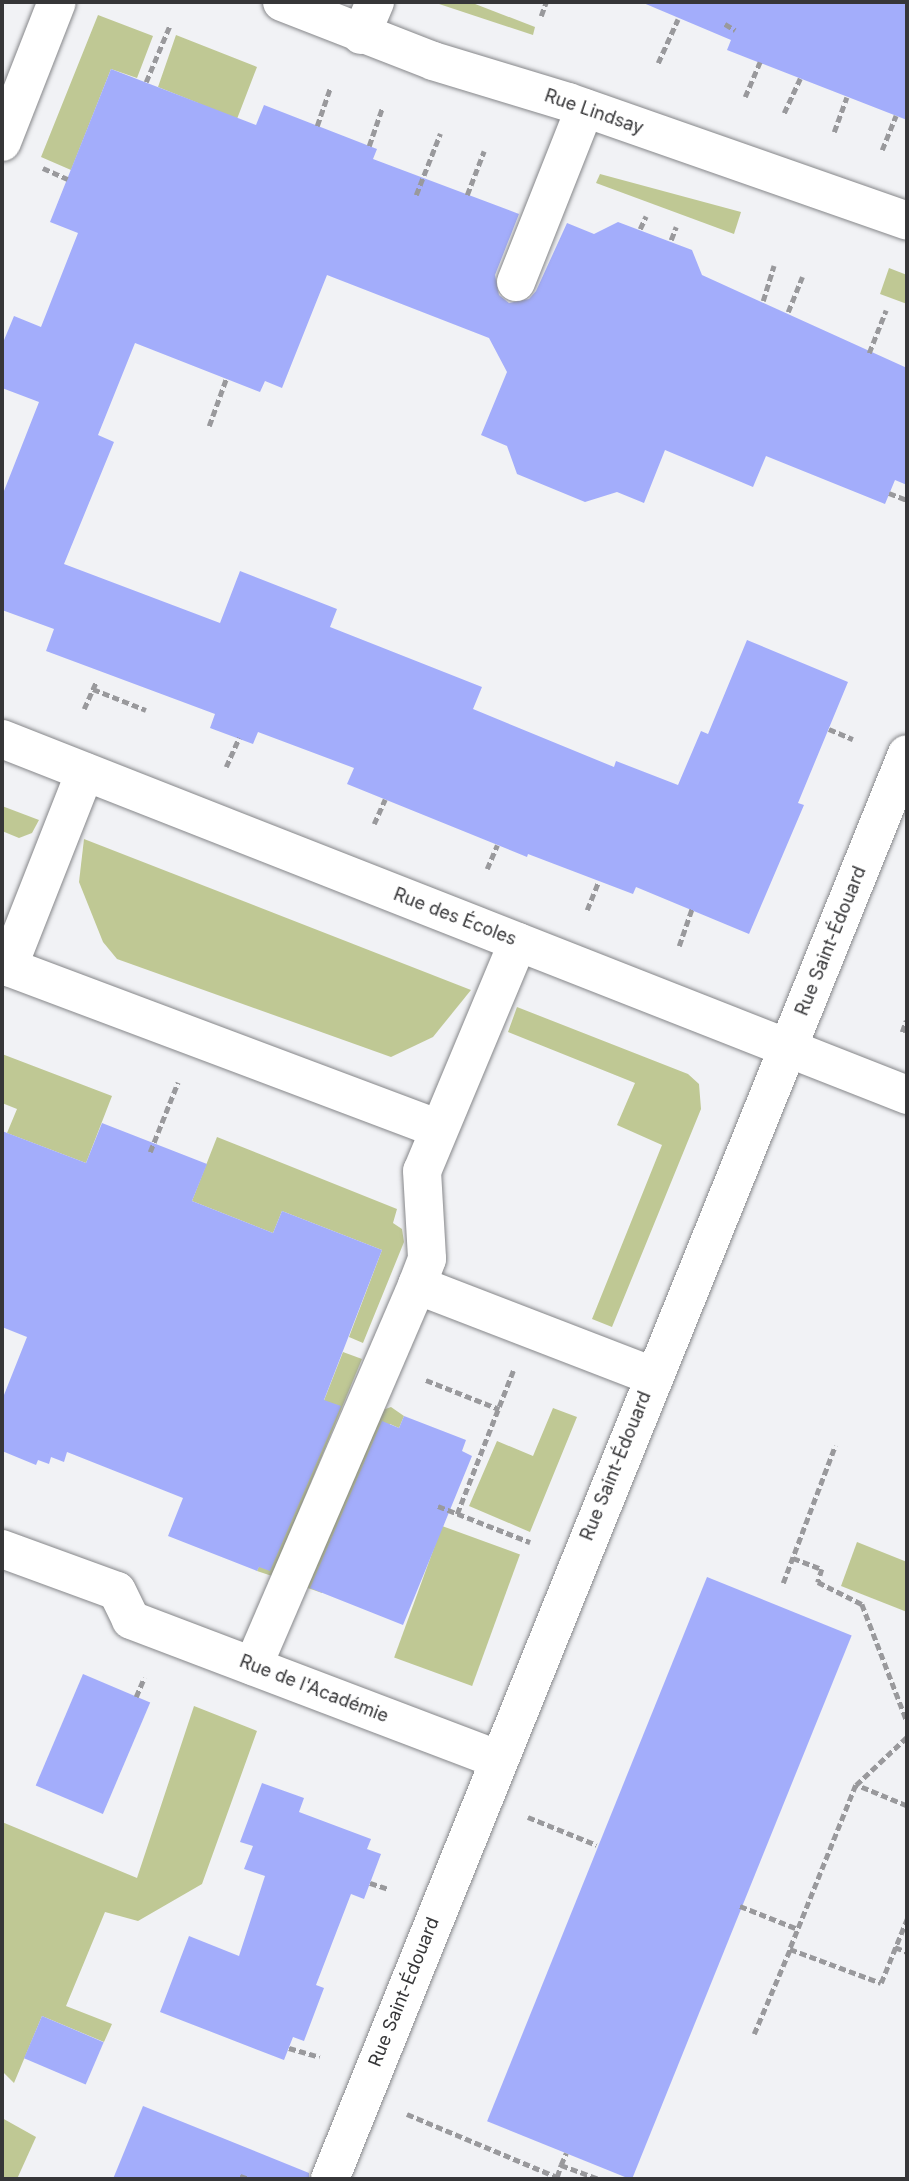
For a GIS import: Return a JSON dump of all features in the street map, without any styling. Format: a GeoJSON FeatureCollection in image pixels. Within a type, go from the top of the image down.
{"type":"FeatureCollection","features":[{"type":"Feature","properties":{"kind":"street"},"geometry":{"type":"LineString","coordinates":[[2,142],[57,2]]}},
{"type":"Feature","properties":{"kind":"street","name":"Rue Lindsay"},"geometry":{"type":"LineString","coordinates":[[282,2],[368,18],[585,108],[907,221]]}},
{"type":"Feature","properties":{"kind":"street"},"geometry":{"type":"LineString","coordinates":[[516,282],[585,108]]}},
{"type":"Feature","properties":{"kind":"street","name":"Rue des Écoles"},"geometry":{"type":"LineString","coordinates":[[2,739],[907,1095]]}},
{"type":"Feature","properties":{"kind":"street","name":"Rue Saint-Édouard"},"geometry":{"type":"LineString","coordinates":[[330,2179],[497,1759],[907,754]]}},
{"type":"Feature","properties":{"kind":"street"},"geometry":{"type":"LineString","coordinates":[[85,772],[8,967],[439,1129]]}},
{"type":"Feature","properties":{"kind":"street"},"geometry":{"type":"LineString","coordinates":[[253,1666],[417,1285],[426,1259],[422,1171],[518,942]]}},
{"type":"Feature","properties":{"kind":"street"},"geometry":{"type":"LineString","coordinates":[[417,1285],[653,1376]]}},
{"type":"Feature","properties":{"kind":"street","name":"Rue de l'Académie"},"geometry":{"type":"LineString","coordinates":[[2,1549],[117,1591],[131,1620],[497,1759]]}},
{"type":"Feature","properties":{"kind":"path"},"geometry":{"type":"LineString","coordinates":[[541,16],[546,2]]}},
{"type":"Feature","properties":{"kind":"path"},"geometry":{"type":"LineString","coordinates":[[658,63],[678,19]]}},
{"type":"Feature","properties":{"kind":"path"},"geometry":{"type":"LineString","coordinates":[[725,24],[735,30]]}},
{"type":"Feature","properties":{"kind":"path"},"geometry":{"type":"LineString","coordinates":[[146,82],[170,25]]}},
{"type":"Feature","properties":{"kind":"path"},"geometry":{"type":"LineString","coordinates":[[745,97],[760,62]]}},
{"type":"Feature","properties":{"kind":"path"},"geometry":{"type":"LineString","coordinates":[[784,113],[800,78]]}},
{"type":"Feature","properties":{"kind":"path"},"geometry":{"type":"LineString","coordinates":[[317,125],[330,89]]}},
{"type":"Feature","properties":{"kind":"path"},"geometry":{"type":"LineString","coordinates":[[834,132],[848,97]]}},
{"type":"Feature","properties":{"kind":"path"},"geometry":{"type":"LineString","coordinates":[[369,146],[382,109]]}},
{"type":"Feature","properties":{"kind":"path"},"geometry":{"type":"LineString","coordinates":[[882,150],[896,116]]}},
{"type":"Feature","properties":{"kind":"path"},"geometry":{"type":"LineString","coordinates":[[416,195],[440,134]]}},
{"type":"Feature","properties":{"kind":"path"},"geometry":{"type":"LineString","coordinates":[[467,195],[484,151]]}},
{"type":"Feature","properties":{"kind":"path"},"geometry":{"type":"LineString","coordinates":[[33,163],[68,179]]}},
{"type":"Feature","properties":{"kind":"path"},"geometry":{"type":"LineString","coordinates":[[640,229],[646,216]]}},
{"type":"Feature","properties":{"kind":"path"},"geometry":{"type":"LineString","coordinates":[[670,240],[676,228]]}},
{"type":"Feature","properties":{"kind":"path"},"geometry":{"type":"LineString","coordinates":[[763,302],[774,266]]}},
{"type":"Feature","properties":{"kind":"path"},"geometry":{"type":"LineString","coordinates":[[788,312],[802,277]]}},
{"type":"Feature","properties":{"kind":"path"},"geometry":{"type":"LineString","coordinates":[[869,353],[886,310]]}},
{"type":"Feature","properties":{"kind":"path"},"geometry":{"type":"LineString","coordinates":[[209,426],[226,379]]}},
{"type":"Feature","properties":{"kind":"path"},"geometry":{"type":"LineString","coordinates":[[889,493],[907,500]]}},
{"type":"Feature","properties":{"kind":"path"},"geometry":{"type":"LineString","coordinates":[[84,709],[96,682]]}},
{"type":"Feature","properties":{"kind":"path"},"geometry":{"type":"LineString","coordinates":[[93,689],[146,710]]}},
{"type":"Feature","properties":{"kind":"path"},"geometry":{"type":"LineString","coordinates":[[829,729],[853,739]]}},
{"type":"Feature","properties":{"kind":"path"},"geometry":{"type":"LineString","coordinates":[[226,767],[239,738]]}},
{"type":"Feature","properties":{"kind":"path"},"geometry":{"type":"LineString","coordinates":[[374,824],[385,799]]}},
{"type":"Feature","properties":{"kind":"path"},"geometry":{"type":"LineString","coordinates":[[487,869],[497,845]]}},
{"type":"Feature","properties":{"kind":"path"},"geometry":{"type":"LineString","coordinates":[[587,910],[599,881]]}},
{"type":"Feature","properties":{"kind":"path"},"geometry":{"type":"LineString","coordinates":[[679,946],[692,909]]}},
{"type":"Feature","properties":{"kind":"path"},"geometry":{"type":"LineString","coordinates":[[902,1032],[906,1021]]}},
{"type":"Feature","properties":{"kind":"path"},"geometry":{"type":"LineString","coordinates":[[149,1152],[163,1120]]}},
{"type":"Feature","properties":{"kind":"path"},"geometry":{"type":"LineString","coordinates":[[457,1514],[529,1329]]}},
{"type":"Feature","properties":{"kind":"path"},"geometry":{"type":"LineString","coordinates":[[783,1583],[835,1446]]}},
{"type":"Feature","properties":{"kind":"path"},"geometry":{"type":"LineString","coordinates":[[438,1506],[530,1542]]}},
{"type":"Feature","properties":{"kind":"path"},"geometry":{"type":"LineString","coordinates":[[793,1558],[822,1569],[818,1582],[862,1604],[907,1721]]}},
{"type":"Feature","properties":{"kind":"path"},"geometry":{"type":"LineString","coordinates":[[837,1591],[841,1586]]}},
{"type":"Feature","properties":{"kind":"path"},"geometry":{"type":"LineString","coordinates":[[136,1697],[144,1678]]}},
{"type":"Feature","properties":{"kind":"path"},"geometry":{"type":"LineString","coordinates":[[754,2035],[856,1785],[907,1737]]}},
{"type":"Feature","properties":{"kind":"path"},"geometry":{"type":"LineString","coordinates":[[856,1785],[907,1807]]}},
{"type":"Feature","properties":{"kind":"path"},"geometry":{"type":"LineString","coordinates":[[528,1817],[597,1845]]}},
{"type":"Feature","properties":{"kind":"path"},"geometry":{"type":"LineString","coordinates":[[370,1883],[389,1889]]}},
{"type":"Feature","properties":{"kind":"path"},"geometry":{"type":"LineString","coordinates":[[740,1906],[798,1929]]}},
{"type":"Feature","properties":{"kind":"path"},"geometry":{"type":"LineString","coordinates":[[790,1949],[881,1983],[907,1919]]}},
{"type":"Feature","properties":{"kind":"path"},"geometry":{"type":"LineString","coordinates":[[895,1947],[907,1952]]}},
{"type":"Feature","properties":{"kind":"path"},"geometry":{"type":"LineString","coordinates":[[289,2048],[320,2057]]}},
{"type":"Feature","properties":{"kind":"path"},"geometry":{"type":"LineString","coordinates":[[407,2114],[557,2177],[566,2153]]}},
{"type":"Feature","properties":{"kind":"path"},"geometry":{"type":"LineString","coordinates":[[561,2165],[599,2179]]}},
{"type":"Feature","properties":{"kind":"path"},"geometry":{"type":"LineString","coordinates":[[240,2176],[249,2179]]}},
{"type":"Feature","properties":{"kind":"green space"},"geometry":{"type":"Polygon","coordinates":[[[433,2],[470,2],[535,27],[533,35],[433,2]]]}},
{"type":"Feature","properties":{"kind":"green space"},"geometry":{"type":"Polygon","coordinates":[[[98,15],[153,36],[137,78],[111,69],[71,170],[41,157],[98,15]]]}},
{"type":"Feature","properties":{"kind":"green space"},"geometry":{"type":"Polygon","coordinates":[[[176,35],[257,67],[174,283],[198,103],[158,87],[176,35]]]}},
{"type":"Feature","properties":{"kind":"green space"},"geometry":{"type":"Polygon","coordinates":[[[600,174],[741,212],[734,234],[596,183],[600,174]]]}},
{"type":"Feature","properties":{"kind":"green space"},"geometry":{"type":"Polygon","coordinates":[[[889,268],[907,275],[907,304],[880,294],[889,268]]]}},
{"type":"Feature","properties":{"kind":"green space"},"geometry":{"type":"Polygon","coordinates":[[[2,806],[39,820],[32,833],[19,838],[2,831],[2,806]]]}},
{"type":"Feature","properties":{"kind":"green space"},"geometry":{"type":"Polygon","coordinates":[[[84,839],[471,990],[433,1037],[391,1057],[117,959],[103,942],[79,882],[84,839]]]}},
{"type":"Feature","properties":{"kind":"green space"},"geometry":{"type":"Polygon","coordinates":[[[517,1007],[688,1074],[699,1084],[701,1109],[612,1327],[592,1319],[662,1145],[617,1125],[635,1083],[508,1032],[517,1007]]]}},
{"type":"Feature","properties":{"kind":"green space"},"geometry":{"type":"Polygon","coordinates":[[[2,1054],[112,1096],[86,1163],[7,1133],[17,1109],[2,1103],[2,1054]]]}},
{"type":"Feature","properties":{"kind":"green space"},"geometry":{"type":"Polygon","coordinates":[[[217,1137],[397,1209],[393,1223],[402,1229],[404,1242],[363,1343],[349,1337],[382,1250],[282,1211],[273,1233],[192,1201],[217,1137]]]}},
{"type":"Feature","properties":{"kind":"green space"},"geometry":{"type":"Polygon","coordinates":[[[343,1352],[362,1359],[272,1576],[257,1571],[343,1352]]]}},
{"type":"Feature","properties":{"kind":"green space"},"geometry":{"type":"Polygon","coordinates":[[[391,1407],[404,1416],[399,1428],[390,1424],[322,1593],[305,1587],[374,1413],[391,1407]]]}},
{"type":"Feature","properties":{"kind":"green space"},"geometry":{"type":"Polygon","coordinates":[[[553,1408],[577,1417],[530,1532],[469,1506],[497,1441],[533,1456],[553,1408]]]}},
{"type":"Feature","properties":{"kind":"green space"},"geometry":{"type":"Polygon","coordinates":[[[442,1526],[520,1554],[472,1686],[394,1658],[442,1526]]]}},
{"type":"Feature","properties":{"kind":"green space"},"geometry":{"type":"Polygon","coordinates":[[[857,1542],[907,1562],[907,1612],[841,1586],[857,1542]]]}},
{"type":"Feature","properties":{"kind":"green space"},"geometry":{"type":"Polygon","coordinates":[[[194,1706],[257,1731],[202,1884],[138,1921],[105,1912],[66,2006],[112,2024],[104,2042],[42,2016],[14,2083],[2,2071],[2,1822],[137,1878],[194,1706]]]}},
{"type":"Feature","properties":{"kind":"green space"},"geometry":{"type":"Polygon","coordinates":[[[2,2118],[36,2137],[17,2179],[2,2179],[2,2118]]]}},
{"type":"Feature","properties":{"kind":"building"},"geometry":{"type":"Polygon","coordinates":[[[641,2],[907,2],[907,120],[727,50],[731,40],[641,2]]]}},
{"type":"Feature","properties":{"kind":"building"},"geometry":{"type":"Polygon","coordinates":[[[111,69],[256,125],[264,105],[377,149],[373,159],[519,214],[495,275],[499,295],[509,303],[529,299],[536,291],[567,223],[594,234],[618,222],[692,250],[702,275],[907,368],[907,485],[895,480],[885,504],[766,456],[753,487],[665,450],[644,503],[617,492],[585,502],[517,474],[507,446],[481,435],[507,372],[489,338],[327,275],[282,388],[265,381],[260,392],[135,343],[98,435],[114,442],[64,564],[220,623],[240,571],[337,609],[330,627],[482,687],[473,709],[614,767],[616,761],[678,785],[701,731],[708,734],[747,640],[848,682],[798,803],[804,805],[749,934],[636,887],[633,894],[528,854],[527,857],[347,784],[354,768],[258,732],[253,744],[210,728],[215,714],[46,651],[54,629],[2,610],[2,496],[39,402],[2,388],[2,345],[14,316],[41,327],[78,233],[50,222],[111,69]]]}},
{"type":"Feature","properties":{"kind":"building"},"geometry":{"type":"Polygon","coordinates":[[[102,1123],[207,1164],[192,1201],[273,1233],[282,1211],[382,1250],[324,1400],[341,1406],[270,1571],[259,1567],[257,1571],[168,1536],[183,1498],[67,1452],[64,1462],[51,1457],[49,1464],[38,1460],[36,1465],[2,1451],[2,1400],[27,1337],[2,1327],[2,1131],[86,1163],[102,1123]]]}},
{"type":"Feature","properties":{"kind":"building"},"geometry":{"type":"Polygon","coordinates":[[[404,1416],[466,1440],[462,1451],[472,1456],[403,1625],[310,1588],[382,1421],[399,1428],[404,1416]]]}},
{"type":"Feature","properties":{"kind":"building"},"geometry":{"type":"Polygon","coordinates":[[[707,1577],[852,1635],[632,2179],[487,2121],[707,1577]]]}},
{"type":"Feature","properties":{"kind":"building"},"geometry":{"type":"Polygon","coordinates":[[[83,1674],[150,1703],[103,1814],[36,1785],[83,1674]]]}},
{"type":"Feature","properties":{"kind":"building"},"geometry":{"type":"Polygon","coordinates":[[[262,1783],[304,1798],[299,1812],[371,1839],[367,1849],[381,1854],[364,1899],[351,1894],[316,1985],[324,1988],[304,2041],[293,2037],[284,2060],[160,2012],[189,1936],[239,1956],[265,1876],[244,1869],[253,1846],[240,1842],[262,1783]]]}},
{"type":"Feature","properties":{"kind":"building"},"geometry":{"type":"Polygon","coordinates":[[[42,2016],[104,2042],[86,2085],[24,2058],[42,2016]]]}},
{"type":"Feature","properties":{"kind":"building"},"geometry":{"type":"Polygon","coordinates":[[[143,2106],[309,2173],[309,2179],[113,2179],[143,2106]]]}}]}
